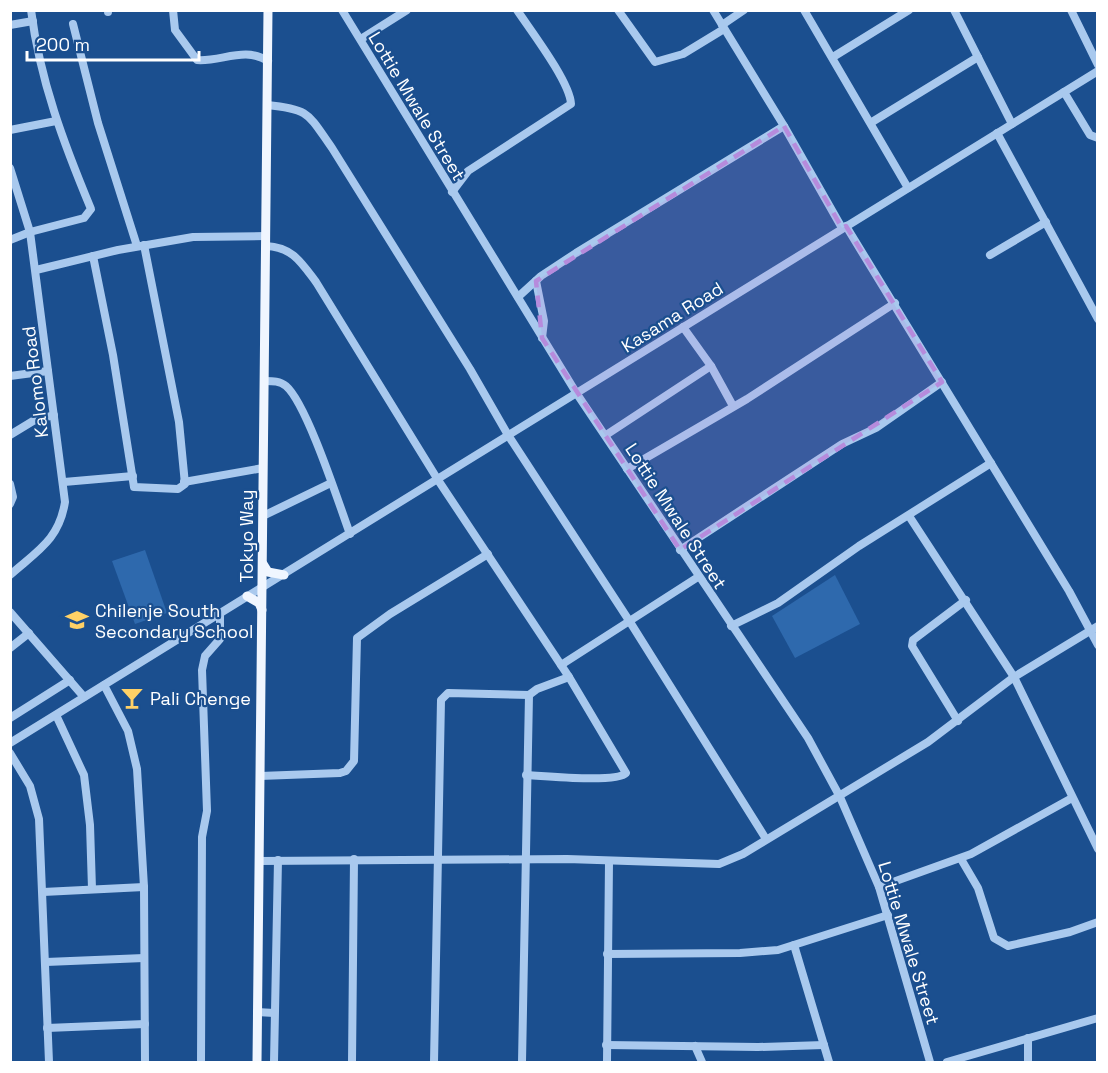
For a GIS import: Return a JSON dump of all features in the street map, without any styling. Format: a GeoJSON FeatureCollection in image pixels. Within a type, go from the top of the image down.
{"type":"FeatureCollection","features":[{"type":"Feature","properties":{"kind":"main road","name":"Tokyo Way"},"geometry":{"type":"LineString","coordinates":[[257,1062],[268,10]]}},
{"type":"Feature","properties":{"kind":"main road"},"geometry":{"type":"LineString","coordinates":[[263,564],[268,572],[284,575]]}},
{"type":"Feature","properties":{"kind":"main road"},"geometry":{"type":"LineString","coordinates":[[247,597],[259,603],[262,610]]}},
{"type":"Feature","properties":{"kind":"street"},"geometry":{"type":"LineString","coordinates":[[10,240],[30,232],[84,218],[91,209],[56,121],[43,77],[31,10]]}},
{"type":"Feature","properties":{"kind":"street"},"geometry":{"type":"LineString","coordinates":[[173,10],[175,30],[197,60],[247,54],[261,56],[268,61]]}},
{"type":"Feature","properties":{"kind":"street","name":"Lottie Mwale Street"},"geometry":{"type":"LineString","coordinates":[[342,10],[577,394],[731,626],[779,692],[840,797],[879,887],[930,1062]]}},
{"type":"Feature","properties":{"kind":"street"},"geometry":{"type":"LineString","coordinates":[[361,39],[407,10]]}},
{"type":"Feature","properties":{"kind":"street"},"geometry":{"type":"LineString","coordinates":[[452,192],[468,171],[571,104],[569,95],[548,57],[517,10]]}},
{"type":"Feature","properties":{"kind":"street"},"geometry":{"type":"LineString","coordinates":[[618,10],[649,57],[655,62],[683,54],[744,10]]}},
{"type":"Feature","properties":{"kind":"street"},"geometry":{"type":"LineString","coordinates":[[713,10],[844,227],[895,303],[1094,629],[1098,645]]}},
{"type":"Feature","properties":{"kind":"street"},"geometry":{"type":"LineString","coordinates":[[804,10],[872,122],[908,188]]}},
{"type":"Feature","properties":{"kind":"street"},"geometry":{"type":"LineString","coordinates":[[833,57],[909,10]]}},
{"type":"Feature","properties":{"kind":"street"},"geometry":{"type":"LineString","coordinates":[[954,10],[1012,124]]}},
{"type":"Feature","properties":{"kind":"street"},"geometry":{"type":"LineString","coordinates":[[1071,10],[1098,65]]}},
{"type":"Feature","properties":{"kind":"street"},"geometry":{"type":"LineString","coordinates":[[10,25],[33,21]]}},
{"type":"Feature","properties":{"kind":"street"},"geometry":{"type":"LineString","coordinates":[[73,24],[96,114],[140,246],[179,422],[184,482]]}},
{"type":"Feature","properties":{"kind":"street"},"geometry":{"type":"LineString","coordinates":[[872,122],[978,57]]}},
{"type":"Feature","properties":{"kind":"street","name":"Kasama Road"},"geometry":{"type":"LineString","coordinates":[[10,743],[1098,71]]}},
{"type":"Feature","properties":{"kind":"street"},"geometry":{"type":"LineString","coordinates":[[1064,92],[1090,135],[1098,138]]}},
{"type":"Feature","properties":{"kind":"street"},"geometry":{"type":"LineString","coordinates":[[267,105],[301,110],[309,116],[470,369],[508,435],[630,622],[766,839]]}},
{"type":"Feature","properties":{"kind":"street"},"geometry":{"type":"LineString","coordinates":[[10,130],[56,121]]}},
{"type":"Feature","properties":{"kind":"street"},"geometry":{"type":"LineString","coordinates":[[518,297],[536,281],[717,164],[784,126]]}},
{"type":"Feature","properties":{"kind":"street"},"geometry":{"type":"LineString","coordinates":[[997,133],[1098,319]]}},
{"type":"Feature","properties":{"kind":"street","name":"Kalomo Road"},"geometry":{"type":"LineString","coordinates":[[10,168],[30,232],[64,482],[62,522],[55,534],[10,575]]}},
{"type":"Feature","properties":{"kind":"street"},"geometry":{"type":"LineString","coordinates":[[990,255],[1046,222]]}},
{"type":"Feature","properties":{"kind":"street"},"geometry":{"type":"LineString","coordinates":[[36,270],[140,246],[202,236],[266,241],[292,252],[316,282],[438,480],[569,677],[621,760],[626,775],[602,777],[526,775]]}},
{"type":"Feature","properties":{"kind":"street"},"geometry":{"type":"LineString","coordinates":[[93,256],[134,487],[178,489],[184,482],[263,468]]}},
{"type":"Feature","properties":{"kind":"street"},"geometry":{"type":"LineString","coordinates":[[536,281],[544,321],[542,338]]}},
{"type":"Feature","properties":{"kind":"street"},"geometry":{"type":"LineString","coordinates":[[627,469],[733,406],[895,303]]}},
{"type":"Feature","properties":{"kind":"street"},"geometry":{"type":"LineString","coordinates":[[683,327],[711,366],[733,406]]}},
{"type":"Feature","properties":{"kind":"street"},"geometry":{"type":"LineString","coordinates":[[606,435],[711,366]]}},
{"type":"Feature","properties":{"kind":"street"},"geometry":{"type":"LineString","coordinates":[[10,376],[48,371]]}},
{"type":"Feature","properties":{"kind":"street"},"geometry":{"type":"LineString","coordinates":[[265,381],[280,382],[295,398],[350,534]]}},
{"type":"Feature","properties":{"kind":"street"},"geometry":{"type":"LineString","coordinates":[[680,550],[842,444],[876,428],[942,382]]}},
{"type":"Feature","properties":{"kind":"street"},"geometry":{"type":"LineString","coordinates":[[10,435],[33,421],[54,415]]}},
{"type":"Feature","properties":{"kind":"street"},"geometry":{"type":"LineString","coordinates":[[731,626],[778,603],[859,546],[991,463]]}},
{"type":"Feature","properties":{"kind":"street"},"geometry":{"type":"LineString","coordinates":[[64,482],[133,476]]}},
{"type":"Feature","properties":{"kind":"street"},"geometry":{"type":"LineString","coordinates":[[263,516],[331,483]]}},
{"type":"Feature","properties":{"kind":"street"},"geometry":{"type":"LineString","coordinates":[[10,484],[13,497],[10,504]]}},
{"type":"Feature","properties":{"kind":"street"},"geometry":{"type":"LineString","coordinates":[[909,516],[966,600],[1014,677],[1098,849]]}},
{"type":"Feature","properties":{"kind":"street"},"geometry":{"type":"LineString","coordinates":[[260,776],[340,773],[350,767],[354,761],[357,638],[390,614],[488,554]]}},
{"type":"Feature","properties":{"kind":"street"},"geometry":{"type":"LineString","coordinates":[[561,665],[698,577]]}},
{"type":"Feature","properties":{"kind":"street"},"geometry":{"type":"LineString","coordinates":[[957,721],[912,646],[913,640],[966,600]]}},
{"type":"Feature","properties":{"kind":"street"},"geometry":{"type":"LineString","coordinates":[[10,612],[84,697]]}},
{"type":"Feature","properties":{"kind":"street"},"geometry":{"type":"LineString","coordinates":[[201,1062],[201,868],[202,837],[207,811],[202,670],[205,656],[220,639],[220,613]]}},
{"type":"Feature","properties":{"kind":"street"},"geometry":{"type":"LineString","coordinates":[[259,861],[524,859],[719,864],[742,854],[840,797],[957,721],[1014,677],[1094,629]]}},
{"type":"Feature","properties":{"kind":"street"},"geometry":{"type":"LineString","coordinates":[[10,648],[28,633]]}},
{"type":"Feature","properties":{"kind":"street"},"geometry":{"type":"LineString","coordinates":[[434,1062],[436,860],[441,700],[448,693],[529,695],[537,688],[569,677]]}},
{"type":"Feature","properties":{"kind":"street"},"geometry":{"type":"LineString","coordinates":[[10,718],[70,680]]}},
{"type":"Feature","properties":{"kind":"street"},"geometry":{"type":"LineString","coordinates":[[104,685],[134,750],[144,887],[145,1062]]}},
{"type":"Feature","properties":{"kind":"street"},"geometry":{"type":"LineString","coordinates":[[522,1062],[524,859],[529,695]]}},
{"type":"Feature","properties":{"kind":"street"},"geometry":{"type":"LineString","coordinates":[[56,714],[84,776],[90,825],[92,889]]}},
{"type":"Feature","properties":{"kind":"street"},"geometry":{"type":"LineString","coordinates":[[10,753],[30,786],[41,838],[49,1062]]}},
{"type":"Feature","properties":{"kind":"street"},"geometry":{"type":"LineString","coordinates":[[879,887],[961,859],[1072,798]]}},
{"type":"Feature","properties":{"kind":"street"},"geometry":{"type":"LineString","coordinates":[[961,859],[978,888],[994,938],[1008,946],[1070,932],[1098,922]]}},
{"type":"Feature","properties":{"kind":"street"},"geometry":{"type":"LineString","coordinates":[[274,1062],[278,860]]}},
{"type":"Feature","properties":{"kind":"street"},"geometry":{"type":"LineString","coordinates":[[352,1062],[354,860]]}},
{"type":"Feature","properties":{"kind":"street"},"geometry":{"type":"LineString","coordinates":[[607,1062],[609,862]]}},
{"type":"Feature","properties":{"kind":"street"},"geometry":{"type":"LineString","coordinates":[[43,892],[144,887]]}},
{"type":"Feature","properties":{"kind":"street"},"geometry":{"type":"LineString","coordinates":[[607,954],[740,953],[778,950],[816,935],[888,915]]}},
{"type":"Feature","properties":{"kind":"street"},"geometry":{"type":"LineString","coordinates":[[794,945],[830,1062]]}},
{"type":"Feature","properties":{"kind":"street"},"geometry":{"type":"LineString","coordinates":[[46,962],[144,958]]}},
{"type":"Feature","properties":{"kind":"street"},"geometry":{"type":"LineString","coordinates":[[257,1012],[274,1013]]}},
{"type":"Feature","properties":{"kind":"street"},"geometry":{"type":"LineString","coordinates":[[946,1062],[1098,1017]]}},
{"type":"Feature","properties":{"kind":"street"},"geometry":{"type":"LineString","coordinates":[[47,1028],[145,1024]]}},
{"type":"Feature","properties":{"kind":"street"},"geometry":{"type":"LineString","coordinates":[[1028,1038],[1028,1062]]}},
{"type":"Feature","properties":{"kind":"street"},"geometry":{"type":"LineString","coordinates":[[606,1045],[824,1045]]}},
{"type":"Feature","properties":{"kind":"street"},"geometry":{"type":"LineString","coordinates":[[695,1046],[702,1062]]}},
{"type":"Feature","properties":{"kind":"highlighted area"},"geometry":{"type":"Polygon","coordinates":[[[784,126],[842,228],[846,226],[942,382],[680,550],[542,338],[536,281],[784,126]]]}},
{"type":"Feature","properties":{"kind":"shaded area"},"geometry":{"type":"Polygon","coordinates":[[[145,550],[167,613],[135,624],[112,561],[145,550]]]}},
{"type":"Feature","properties":{"kind":"shaded area"},"geometry":{"type":"Polygon","coordinates":[[[835,575],[860,624],[795,658],[772,616],[835,575]]]}},
{"type":"Feature","properties":{"kind":"place","name":"Chilenje South Secondary School"},"geometry":{"type":"Point","coordinates":[77,620]}},
{"type":"Feature","properties":{"kind":"place","name":"Pali Chenge"},"geometry":{"type":"Point","coordinates":[132,698]}}]}
